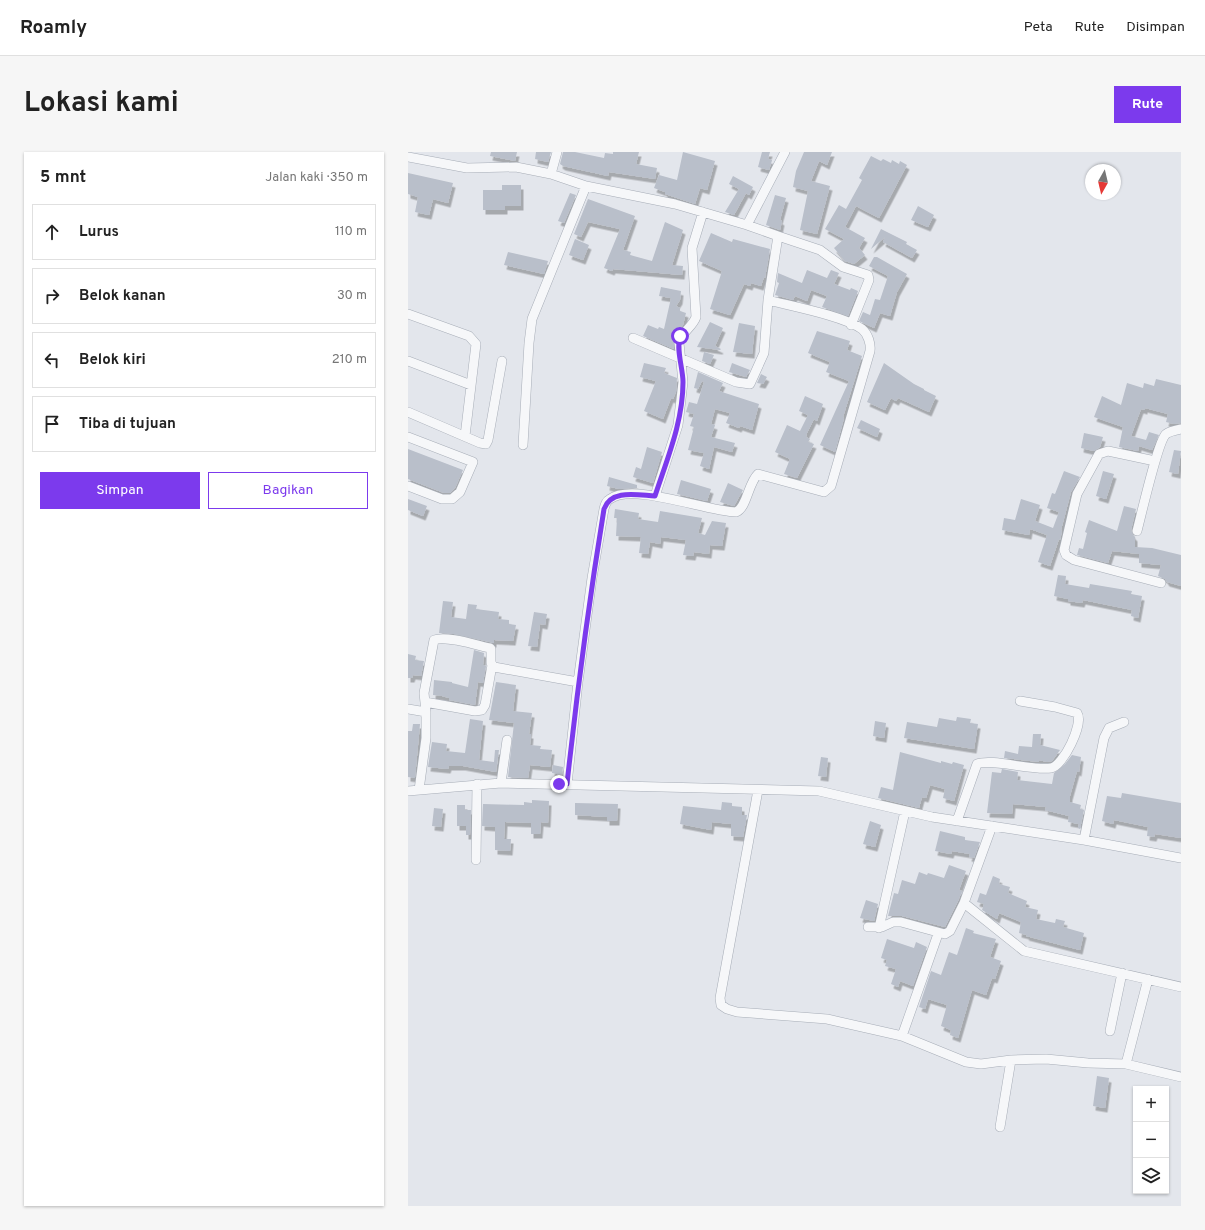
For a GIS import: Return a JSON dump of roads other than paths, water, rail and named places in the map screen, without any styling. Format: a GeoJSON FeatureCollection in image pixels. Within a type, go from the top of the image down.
{"type":"FeatureCollection","features":[{"type":"Feature","properties":{"kind":"street"},"geometry":{"type":"LineString","coordinates":[[410,152],[408,157],[467,168],[516,168],[551,174],[586,186],[675,204],[747,225],[820,250],[843,266],[868,275],[869,280],[852,325]]}},
{"type":"Feature","properties":{"kind":"street"},"geometry":{"type":"LineString","coordinates":[[551,174],[557,152]]}},
{"type":"Feature","properties":{"kind":"street"},"geometry":{"type":"LineString","coordinates":[[747,225],[785,152]]}},
{"type":"Feature","properties":{"kind":"street"},"geometry":{"type":"LineString","coordinates":[[523,445],[529,344],[532,319],[586,186]]}},
{"type":"Feature","properties":{"kind":"street"},"geometry":{"type":"LineString","coordinates":[[655,496],[678,424],[683,382],[679,347],[680,336],[693,324],[696,317],[692,248],[703,212]]}},
{"type":"Feature","properties":{"kind":"street"},"geometry":{"type":"LineString","coordinates":[[633,338],[681,360],[736,382],[750,384],[764,353],[768,300],[778,236]]}},
{"type":"Feature","properties":{"kind":"street"},"geometry":{"type":"LineString","coordinates":[[567,784],[578,682],[592,578],[605,505],[611,498],[623,495],[655,496],[736,512],[741,509],[753,480],[758,474],[824,492],[829,488],[871,346],[862,330],[852,325],[840,320],[768,300]]}},
{"type":"Feature","properties":{"kind":"street"},"geometry":{"type":"LineString","coordinates":[[408,314],[473,340],[476,344],[477,349],[465,436]]}},
{"type":"Feature","properties":{"kind":"street"},"geometry":{"type":"LineString","coordinates":[[408,361],[472,385]]}},
{"type":"Feature","properties":{"kind":"street"},"geometry":{"type":"LineString","coordinates":[[408,412],[480,443],[487,442],[502,361]]}},
{"type":"Feature","properties":{"kind":"street"},"geometry":{"type":"LineString","coordinates":[[1137,531],[1155,461],[1164,436],[1169,432],[1181,429]]}},
{"type":"Feature","properties":{"kind":"street"},"geometry":{"type":"LineString","coordinates":[[408,437],[474,459],[460,492],[452,499],[442,499],[408,486]]}},
{"type":"Feature","properties":{"kind":"street"},"geometry":{"type":"LineString","coordinates":[[1155,461],[1108,451],[1099,454],[1077,494],[1064,550],[1066,555],[1074,560],[1161,583]]}},
{"type":"Feature","properties":{"kind":"street"},"geometry":{"type":"LineString","coordinates":[[419,790],[426,738],[424,693],[434,640],[453,641],[491,649],[492,665],[485,705],[482,710],[475,711],[425,702]]}},
{"type":"Feature","properties":{"kind":"street"},"geometry":{"type":"LineString","coordinates":[[492,665],[578,682]]}},
{"type":"Feature","properties":{"kind":"street"},"geometry":{"type":"LineString","coordinates":[[957,821],[977,764],[1046,768],[1058,765],[1064,755],[1078,726],[1080,717],[1077,713],[1020,701]]}},
{"type":"Feature","properties":{"kind":"street"},"geometry":{"type":"LineString","coordinates":[[408,709],[426,712]]}},
{"type":"Feature","properties":{"kind":"street"},"geometry":{"type":"LineString","coordinates":[[1084,840],[1104,738],[1109,728],[1124,722]]}},
{"type":"Feature","properties":{"kind":"street"},"geometry":{"type":"LineString","coordinates":[[501,783],[507,740]]}},
{"type":"Feature","properties":{"kind":"street"},"geometry":{"type":"LineString","coordinates":[[408,791],[501,783],[819,792],[957,821],[1084,840],[1181,858]]}},
{"type":"Feature","properties":{"kind":"street"},"geometry":{"type":"LineString","coordinates":[[476,860],[477,784]]}},
{"type":"Feature","properties":{"kind":"street"},"geometry":{"type":"LineString","coordinates":[[758,790],[720,998],[721,1005],[727,1009],[737,1012],[827,1019],[902,1036],[966,1062],[981,1064],[1011,1060],[1046,1059],[1088,1064],[1126,1064],[1181,1077]]}},
{"type":"Feature","properties":{"kind":"street"},"geometry":{"type":"LineString","coordinates":[[880,928],[905,811]]}},
{"type":"Feature","properties":{"kind":"street"},"geometry":{"type":"LineString","coordinates":[[868,927],[880,928],[893,922],[901,922],[916,925],[938,934],[945,934],[950,931],[964,903],[992,826]]}},
{"type":"Feature","properties":{"kind":"street"},"geometry":{"type":"LineString","coordinates":[[964,903],[1024,951],[1181,987]]}},
{"type":"Feature","properties":{"kind":"street"},"geometry":{"type":"LineString","coordinates":[[902,1036],[938,934]]}},
{"type":"Feature","properties":{"kind":"street"},"geometry":{"type":"LineString","coordinates":[[1110,1031],[1122,973]]}},
{"type":"Feature","properties":{"kind":"street"},"geometry":{"type":"LineString","coordinates":[[1126,1064],[1148,979]]}},
{"type":"Feature","properties":{"kind":"street"},"geometry":{"type":"LineString","coordinates":[[1000,1127],[1011,1060]]}}]}
